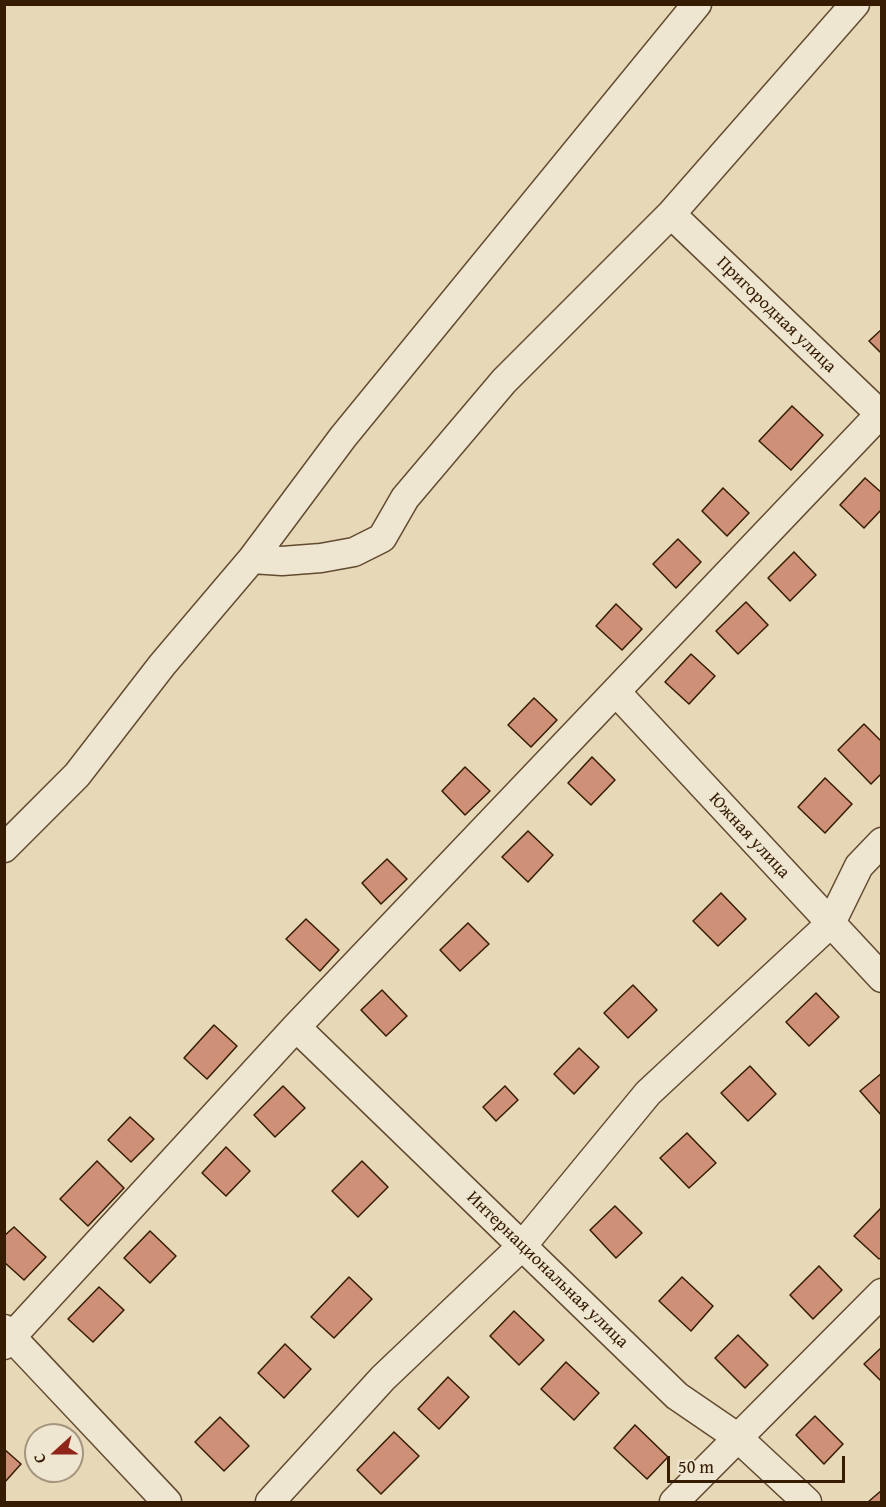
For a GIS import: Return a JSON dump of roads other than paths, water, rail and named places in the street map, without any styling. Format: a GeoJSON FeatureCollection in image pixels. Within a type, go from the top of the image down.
{"type":"FeatureCollection","features":[{"type":"Feature","properties":{"kind":"street"},"geometry":{"type":"LineString","coordinates":[[4,848],[77,775],[162,664],[252,559],[343,437],[697,4]]}},
{"type":"Feature","properties":{"kind":"street"},"geometry":{"type":"LineString","coordinates":[[252,559],[282,561],[321,558],[354,552],[382,538],[405,498],[504,381],[671,214],[855,4]]}},
{"type":"Feature","properties":{"kind":"street","name":"Пригородная улица"},"geometry":{"type":"LineString","coordinates":[[671,214],[881,414]]}},
{"type":"Feature","properties":{"kind":"street"},"geometry":{"type":"LineString","coordinates":[[167,1503],[7,1337],[296,1027],[881,414]]}},
{"type":"Feature","properties":{"kind":"street","name":"Южная улица"},"geometry":{"type":"LineString","coordinates":[[617,693],[882,978]]}},
{"type":"Feature","properties":{"kind":"street"},"geometry":{"type":"LineString","coordinates":[[270,1503],[383,1378],[522,1246],[648,1093],[831,923],[859,866],[882,842]]}},
{"type":"Feature","properties":{"kind":"street","name":"Интернациональная улица"},"geometry":{"type":"LineString","coordinates":[[296,1027],[677,1396],[737,1437],[807,1503]]}},
{"type":"Feature","properties":{"kind":"street"},"geometry":{"type":"LineString","coordinates":[[674,1503],[882,1293]]}}]}
